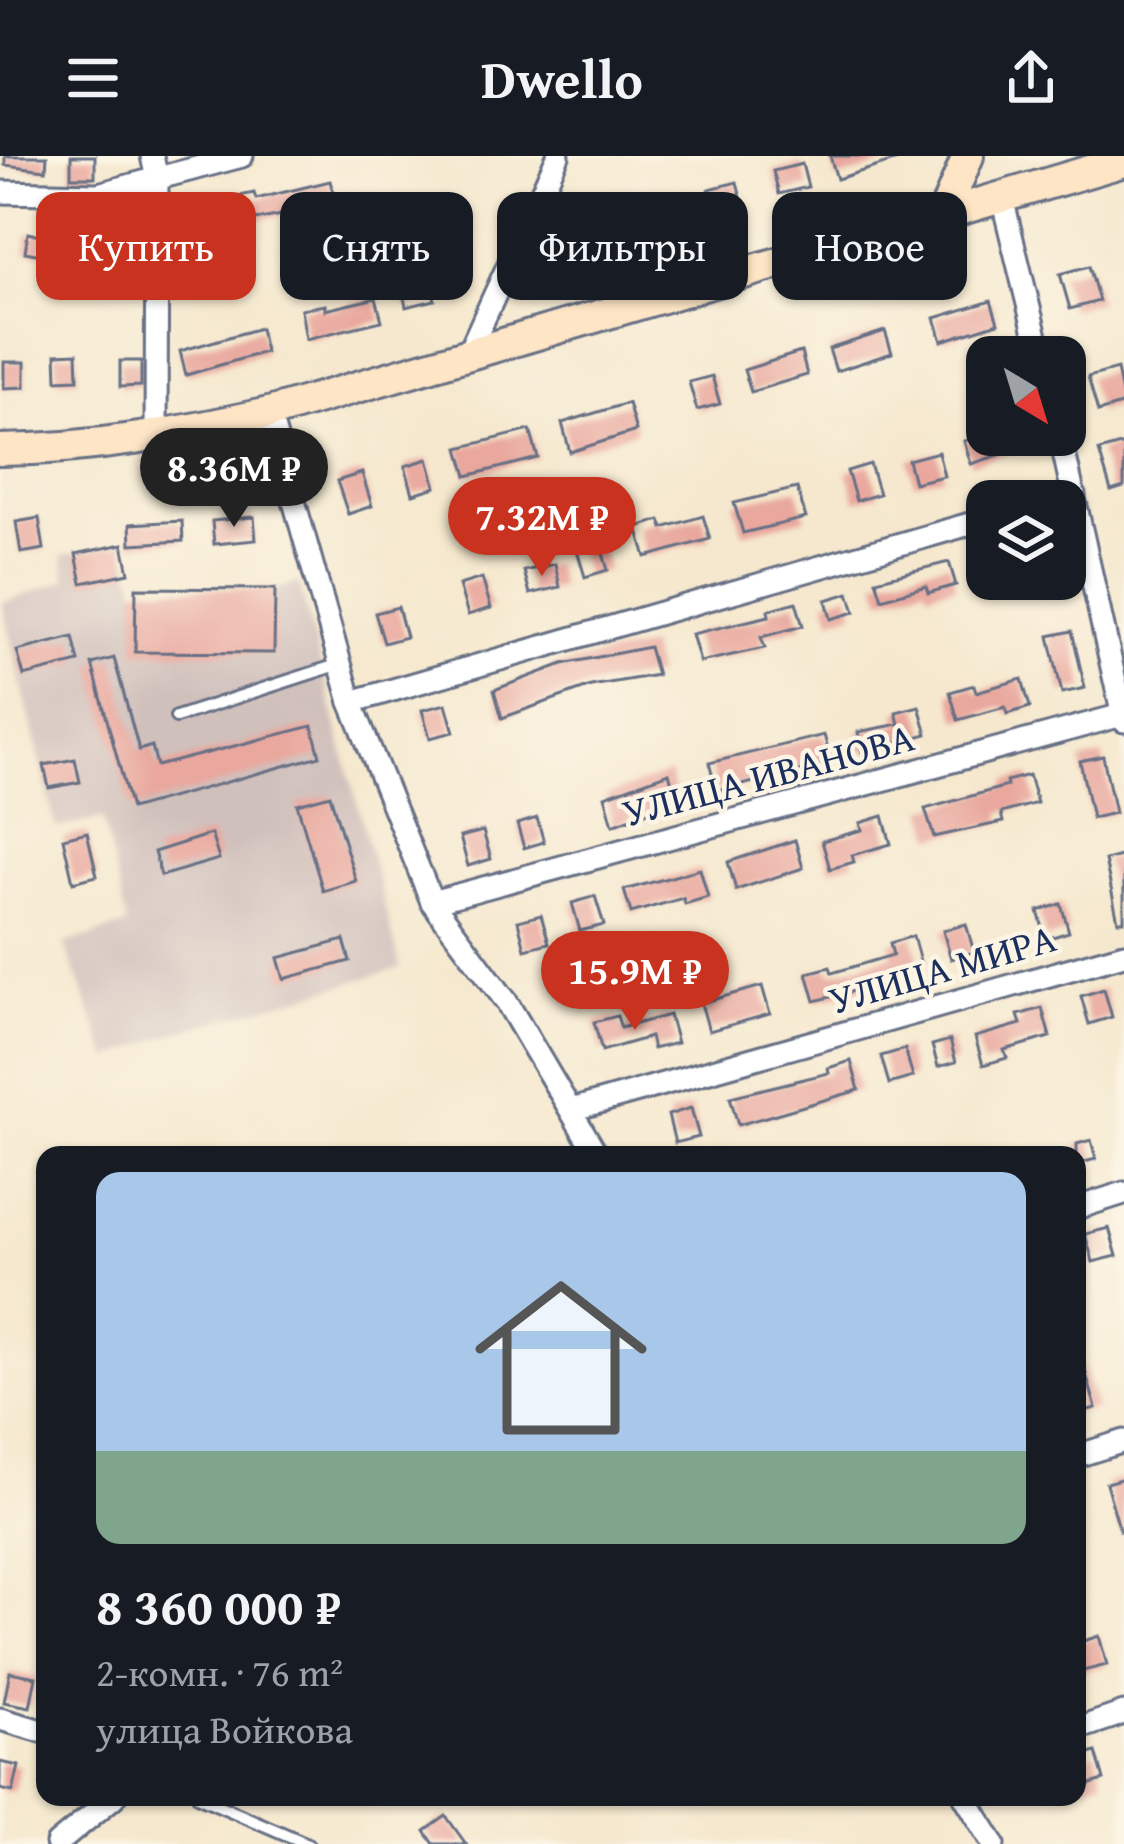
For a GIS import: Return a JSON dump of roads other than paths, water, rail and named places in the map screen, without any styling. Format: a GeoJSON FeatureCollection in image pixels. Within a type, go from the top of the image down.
{"type":"FeatureCollection","features":[{"type":"Feature","properties":{"kind":"main road"},"geometry":{"type":"LineString","coordinates":[[953,192],[968,156]]}},
{"type":"Feature","properties":{"kind":"main road"},"geometry":{"type":"LineString","coordinates":[[967,207],[1124,161]]}},
{"type":"Feature","properties":{"kind":"main road"},"geometry":{"type":"LineString","coordinates":[[0,451],[72,450],[156,438],[269,413],[772,264]]}},
{"type":"Feature","properties":{"kind":"street"},"geometry":{"type":"LineString","coordinates":[[0,192],[98,194],[154,167],[242,156]]}},
{"type":"Feature","properties":{"kind":"street"},"geometry":{"type":"LineString","coordinates":[[467,356],[558,156]]}},
{"type":"Feature","properties":{"kind":"street"},"geometry":{"type":"LineString","coordinates":[[154,167],[156,438]]}},
{"type":"Feature","properties":{"kind":"street"},"geometry":{"type":"LineString","coordinates":[[1002,198],[1036,336]]}},
{"type":"Feature","properties":{"kind":"street"},"geometry":{"type":"LineString","coordinates":[[269,413],[351,702],[432,902],[506,1000],[592,1146]]}},
{"type":"Feature","properties":{"kind":"street"},"geometry":{"type":"LineString","coordinates":[[351,702],[966,524]]}},
{"type":"Feature","properties":{"kind":"street"},"geometry":{"type":"LineString","coordinates":[[1086,549],[1123,718]]}},
{"type":"Feature","properties":{"kind":"street","name":"УЛИЦА ИВАНОВА"},"geometry":{"type":"LineString","coordinates":[[432,902],[1123,718]]}},
{"type":"Feature","properties":{"kind":"street","name":"УЛИЦА МИРА"},"geometry":{"type":"LineString","coordinates":[[571,1110],[1124,954]]}},
{"type":"Feature","properties":{"kind":"street"},"geometry":{"type":"LineString","coordinates":[[1086,1205],[1124,1193]]}},
{"type":"Feature","properties":{"kind":"street"},"geometry":{"type":"LineString","coordinates":[[1086,1453],[1124,1441]]}},
{"type":"Feature","properties":{"kind":"street"},"geometry":{"type":"LineString","coordinates":[[1086,1726],[1124,1713]]}},
{"type":"Feature","properties":{"kind":"street"},"geometry":{"type":"LineString","coordinates":[[0,1719],[36,1729]]}},
{"type":"Feature","properties":{"kind":"street"},"geometry":{"type":"LineString","coordinates":[[58,1844],[103,1806]]}},
{"type":"Feature","properties":{"kind":"street"},"geometry":{"type":"LineString","coordinates":[[970,1806],[994,1844]]}},
{"type":"Feature","properties":{"kind":"lane"},"geometry":{"type":"LineString","coordinates":[[176,717],[340,664]]}},
{"type":"Feature","properties":{"kind":"lane"},"geometry":{"type":"LineString","coordinates":[[220,1806],[308,1844]]}}]}
